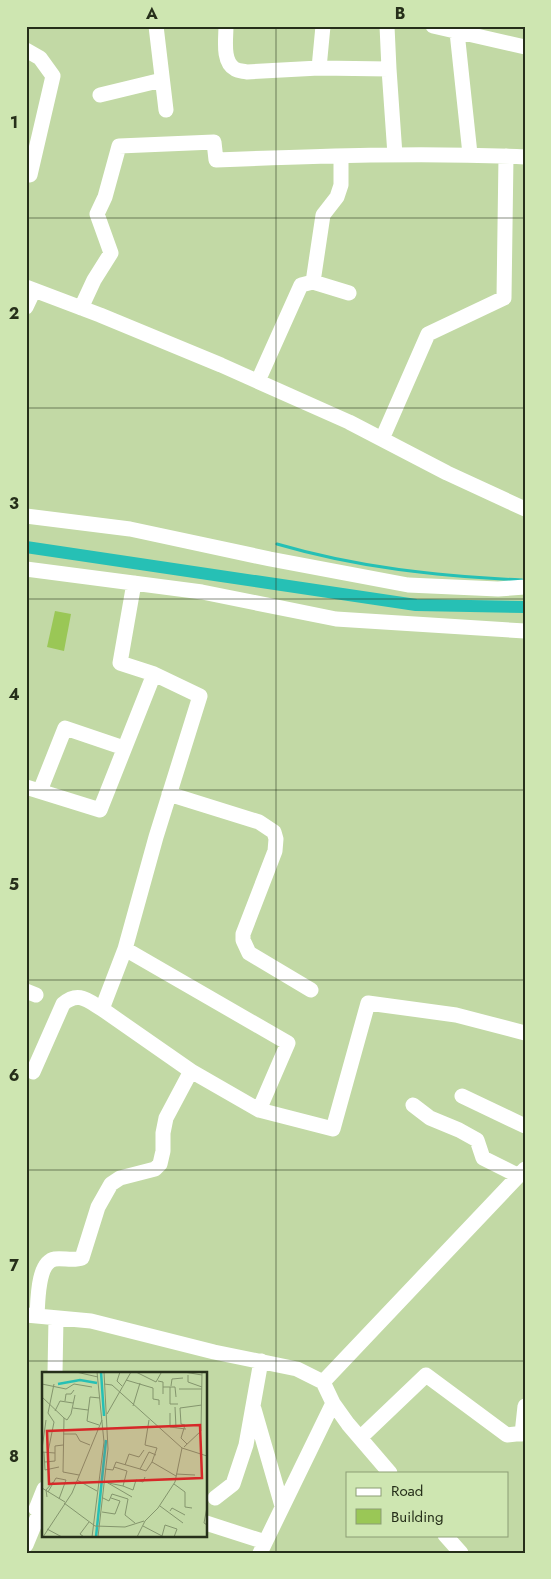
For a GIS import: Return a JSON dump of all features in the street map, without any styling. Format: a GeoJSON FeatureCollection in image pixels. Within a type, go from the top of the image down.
{"type":"FeatureCollection","features":[{"type":"Feature","properties":{"kind":"street"},"geometry":{"type":"LineString","coordinates":[[156,26],[166,110]]}},
{"type":"Feature","properties":{"kind":"street"},"geometry":{"type":"LineString","coordinates":[[226,26],[225,44],[228,64],[235,70],[247,72],[319,68],[389,69]]}},
{"type":"Feature","properties":{"kind":"street"},"geometry":{"type":"LineString","coordinates":[[319,68],[323,26]]}},
{"type":"Feature","properties":{"kind":"street"},"geometry":{"type":"LineString","coordinates":[[387,26],[394,154]]}},
{"type":"Feature","properties":{"kind":"street"},"geometry":{"type":"LineString","coordinates":[[433,26],[525,47]]}},
{"type":"Feature","properties":{"kind":"street"},"geometry":{"type":"LineString","coordinates":[[457,32],[470,154]]}},
{"type":"Feature","properties":{"kind":"street"},"geometry":{"type":"LineString","coordinates":[[26,50],[40,58],[53,76],[30,175],[26,174]]}},
{"type":"Feature","properties":{"kind":"street"},"geometry":{"type":"LineString","coordinates":[[100,95],[162,80]]}},
{"type":"Feature","properties":{"kind":"street"},"geometry":{"type":"LineString","coordinates":[[81,308],[94,280],[111,253],[97,214],[119,146],[214,142],[216,160],[394,154],[470,154],[525,157]]}},
{"type":"Feature","properties":{"kind":"street"},"geometry":{"type":"LineString","coordinates":[[312,282],[323,215],[337,197],[341,186],[341,156]]}},
{"type":"Feature","properties":{"kind":"street"},"geometry":{"type":"LineString","coordinates":[[382,439],[428,334],[504,298],[506,156]]}},
{"type":"Feature","properties":{"kind":"street"},"geometry":{"type":"LineString","coordinates":[[258,381],[301,285],[312,282],[349,293]]}},
{"type":"Feature","properties":{"kind":"street"},"geometry":{"type":"LineString","coordinates":[[26,307],[30,289],[81,308],[258,381],[350,422],[447,473],[525,509]]}},
{"type":"Feature","properties":{"kind":"street"},"geometry":{"type":"LineString","coordinates":[[26,516],[130,529],[270,559],[408,585],[498,589],[525,587]]}},
{"type":"Feature","properties":{"kind":"street"},"geometry":{"type":"LineString","coordinates":[[26,569],[202,592],[336,619],[525,630]]}},
{"type":"Feature","properties":{"kind":"street"},"geometry":{"type":"LineString","coordinates":[[102,1009],[125,949],[169,794],[200,696],[154,674],[120,663],[134,583]]}},
{"type":"Feature","properties":{"kind":"street"},"geometry":{"type":"LineString","coordinates":[[124,748],[65,728],[33,789],[100,810],[154,674]]}},
{"type":"Feature","properties":{"kind":"street"},"geometry":{"type":"LineString","coordinates":[[169,794],[258,822],[274,832],[276,838],[275,851],[243,934],[243,940],[249,953],[311,990]]}},
{"type":"Feature","properties":{"kind":"street"},"geometry":{"type":"LineString","coordinates":[[125,949],[288,1043],[259,1110]]}},
{"type":"Feature","properties":{"kind":"street"},"geometry":{"type":"LineString","coordinates":[[33,1072],[63,1004],[70,998],[77,997],[86,999],[191,1071],[259,1110],[333,1129],[368,1003],[456,1015],[525,1033]]}},
{"type":"Feature","properties":{"kind":"street"},"geometry":{"type":"LineString","coordinates":[[191,1071],[166,1118],[160,1164],[155,1169],[120,1178],[111,1184],[98,1208],[82,1258],[54,1259],[45,1265],[32,1316],[91,1321],[296,1369],[322,1382],[333,1403],[389,1472]]}},
{"type":"Feature","properties":{"kind":"street"},"geometry":{"type":"LineString","coordinates":[[462,1096],[525,1126]]}},
{"type":"Feature","properties":{"kind":"street"},"geometry":{"type":"LineString","coordinates":[[322,1382],[522,1172],[482,1158],[476,1140],[459,1130],[430,1118],[413,1105]]}},
{"type":"Feature","properties":{"kind":"street"},"geometry":{"type":"LineString","coordinates":[[55,1372],[56,1318]]}},
{"type":"Feature","properties":{"kind":"street"},"geometry":{"type":"LineString","coordinates":[[215,1498],[233,1484],[246,1445],[261,1361]]}},
{"type":"Feature","properties":{"kind":"street"},"geometry":{"type":"LineString","coordinates":[[360,1438],[426,1375],[507,1435],[523,1434],[525,1406]]}},
{"type":"Feature","properties":{"kind":"street"},"geometry":{"type":"LineString","coordinates":[[208,1524],[263,1547],[333,1403]]}},
{"type":"Feature","properties":{"kind":"street"},"geometry":{"type":"LineString","coordinates":[[253,1405],[282,1506]]}},
{"type":"Feature","properties":{"kind":"street"},"geometry":{"type":"LineString","coordinates":[[26,1545],[42,1495]]}},
{"type":"Feature","properties":{"kind":"street"},"geometry":{"type":"LineString","coordinates":[[446,1536],[462,1553]]}},
{"type":"Feature","properties":{"kind":"building"},"geometry":{"type":"Polygon","coordinates":[[[55,611],[71,614],[64,651],[47,647],[55,611]]]}},
{"type":"Feature","properties":{"kind":"waterway"},"geometry":{"type":"LineString","coordinates":[[277,544],[338,559],[399,570],[522,580]]}},
{"type":"Feature","properties":{"kind":"waterway"},"geometry":{"type":"LineString","coordinates":[[26,547],[416,605],[525,607]]}}]}
